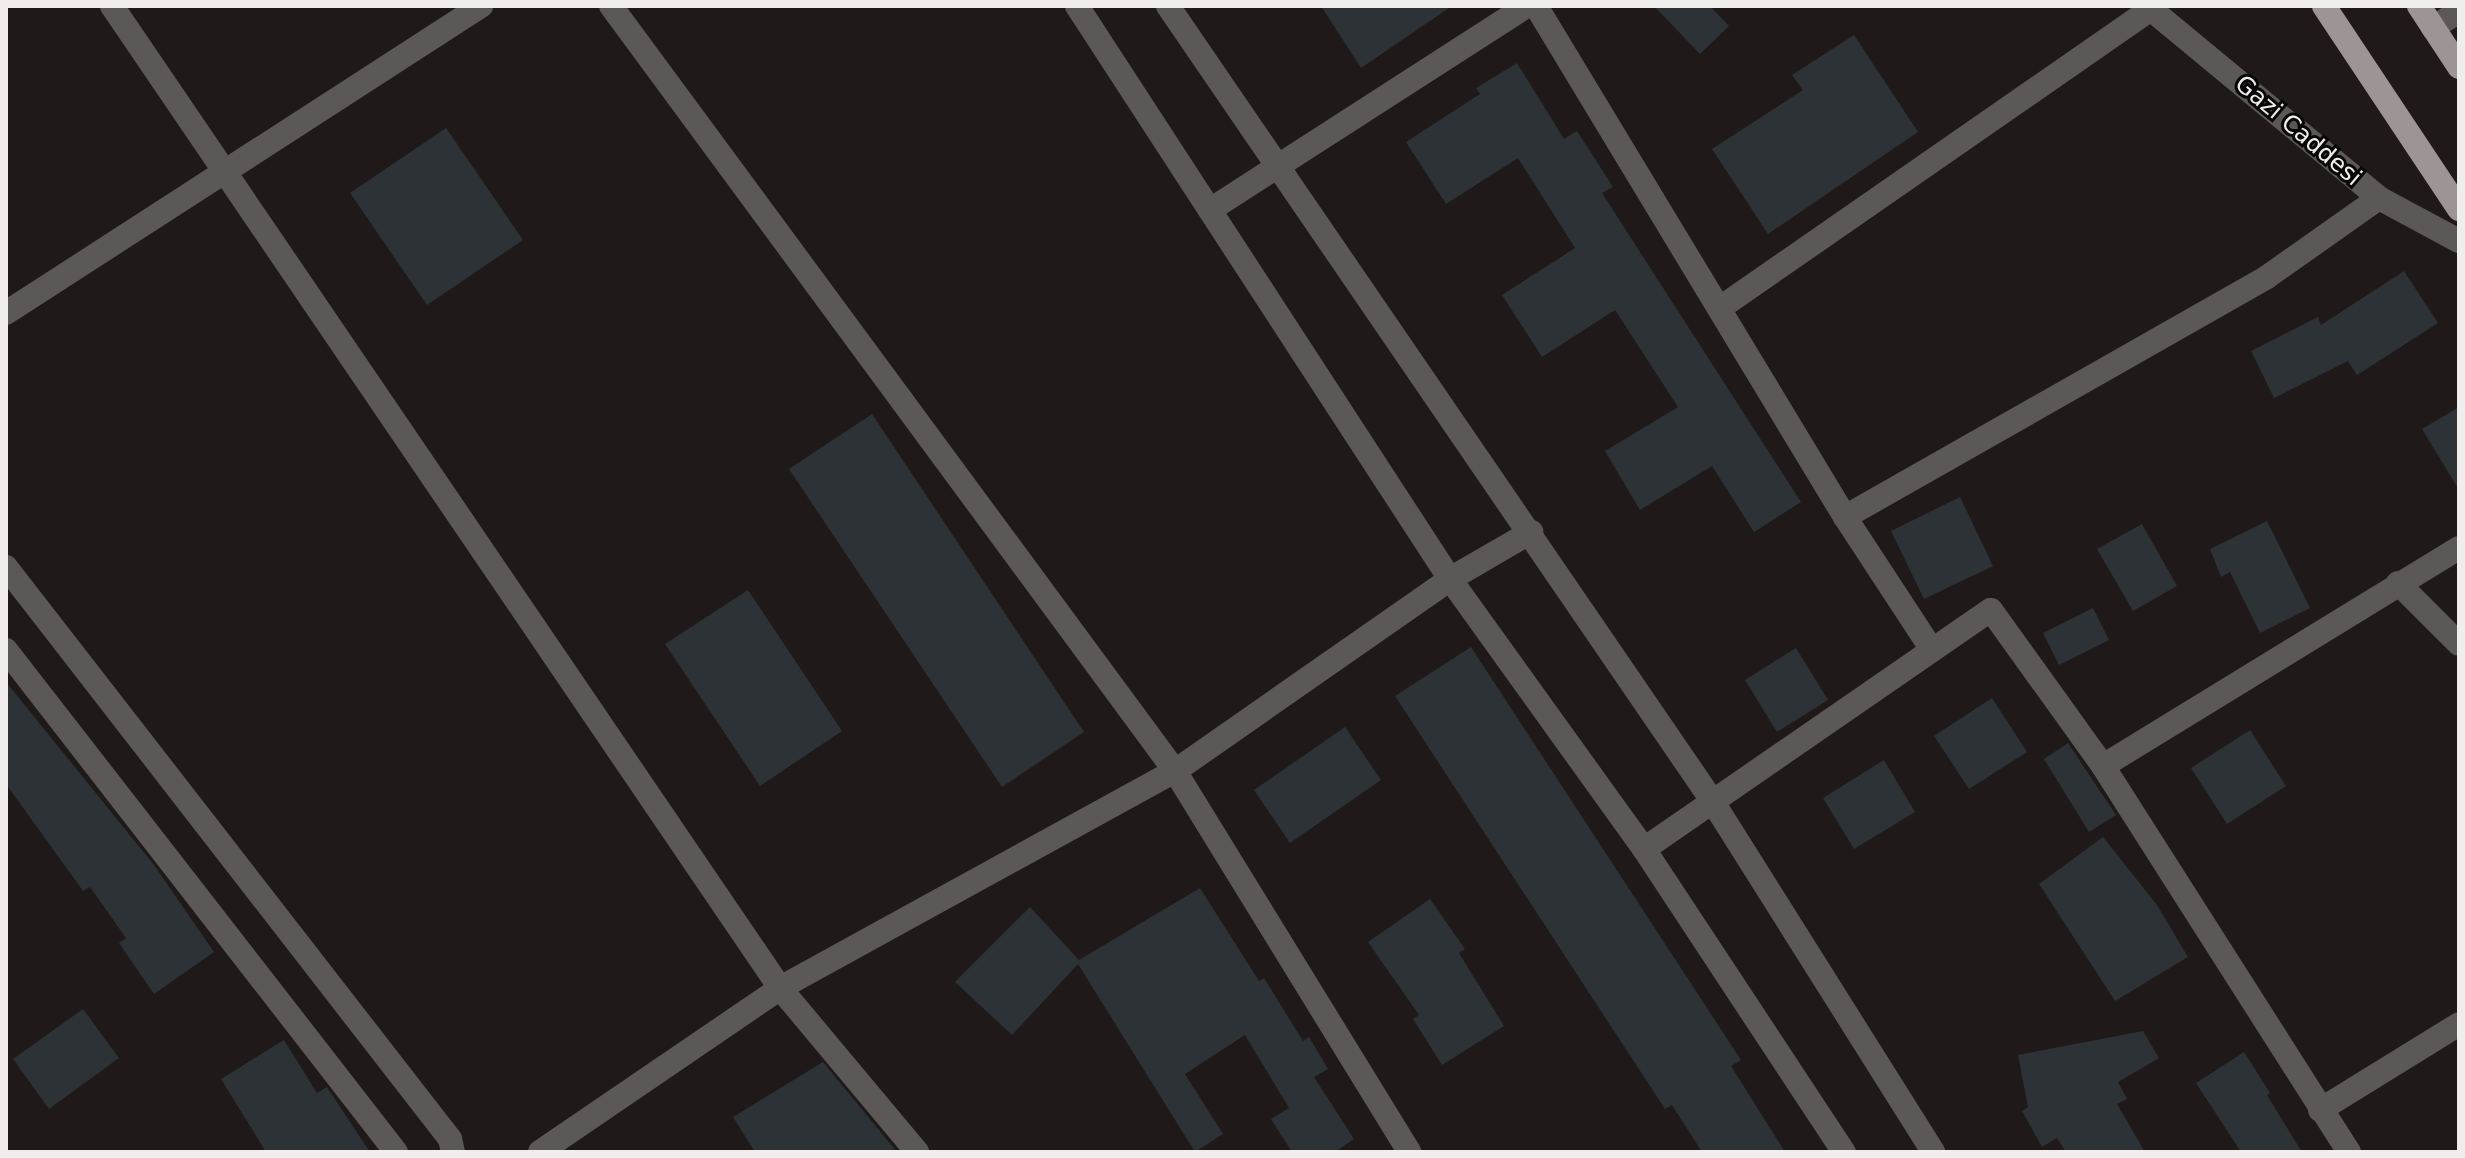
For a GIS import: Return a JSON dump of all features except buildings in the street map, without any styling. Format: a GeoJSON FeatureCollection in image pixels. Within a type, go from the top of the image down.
{"type":"FeatureCollection","features":[{"type":"Feature","properties":{"kind":"main road"},"geometry":{"type":"LineString","coordinates":[[2324,6],[2459,209]]}},
{"type":"Feature","properties":{"kind":"main road"},"geometry":{"type":"LineString","coordinates":[[2419,6],[2459,67]]}},
{"type":"Feature","properties":{"kind":"street"},"geometry":{"type":"LineString","coordinates":[[112,6],[780,988],[917,1152]]}},
{"type":"Feature","properties":{"kind":"street"},"geometry":{"type":"LineString","coordinates":[[6,313],[481,6]]}},
{"type":"Feature","properties":{"kind":"street"},"geometry":{"type":"LineString","coordinates":[[611,6],[1175,771],[1409,1152]]}},
{"type":"Feature","properties":{"kind":"street"},"geometry":{"type":"LineString","coordinates":[[1077,6],[1450,579],[1644,849],[1844,1152]]}},
{"type":"Feature","properties":{"kind":"street"},"geometry":{"type":"LineString","coordinates":[[1168,6],[1711,799],[1933,1152]]}},
{"type":"Feature","properties":{"kind":"street"},"geometry":{"type":"LineString","coordinates":[[1210,210],[1277,164],[1527,6]]}},
{"type":"Feature","properties":{"kind":"street"},"geometry":{"type":"LineString","coordinates":[[1536,6],[1845,517],[1932,650]]}},
{"type":"Feature","properties":{"kind":"street"},"geometry":{"type":"LineString","coordinates":[[1720,308],[2149,7]]}},
{"type":"Feature","properties":{"kind":"street","name":"Gazi Caddesi"},"geometry":{"type":"LineString","coordinates":[[2149,7],[2379,198],[2459,241]]}},
{"type":"Feature","properties":{"kind":"street"},"geometry":{"type":"LineString","coordinates":[[2433,28],[2459,11]]}},
{"type":"Feature","properties":{"kind":"street"},"geometry":{"type":"LineString","coordinates":[[1845,517],[2267,277],[2379,198]]}},
{"type":"Feature","properties":{"kind":"street"},"geometry":{"type":"LineString","coordinates":[[540,1152],[780,988],[1175,771],[1450,579],[1531,532]]}},
{"type":"Feature","properties":{"kind":"street"},"geometry":{"type":"LineString","coordinates":[[2103,766],[2459,548]]}},
{"type":"Feature","properties":{"kind":"street"},"geometry":{"type":"LineString","coordinates":[[6,567],[440,1126],[453,1152]]}},
{"type":"Feature","properties":{"kind":"street"},"geometry":{"type":"LineString","coordinates":[[2398,583],[2459,644]]}},
{"type":"Feature","properties":{"kind":"street"},"geometry":{"type":"LineString","coordinates":[[1644,849],[1711,799],[1991,610],[2103,766],[2349,1152]]}},
{"type":"Feature","properties":{"kind":"street"},"geometry":{"type":"LineString","coordinates":[[6,650],[396,1152]]}},
{"type":"Feature","properties":{"kind":"street"},"geometry":{"type":"LineString","coordinates":[[2320,1110],[2459,1024]]}}]}
